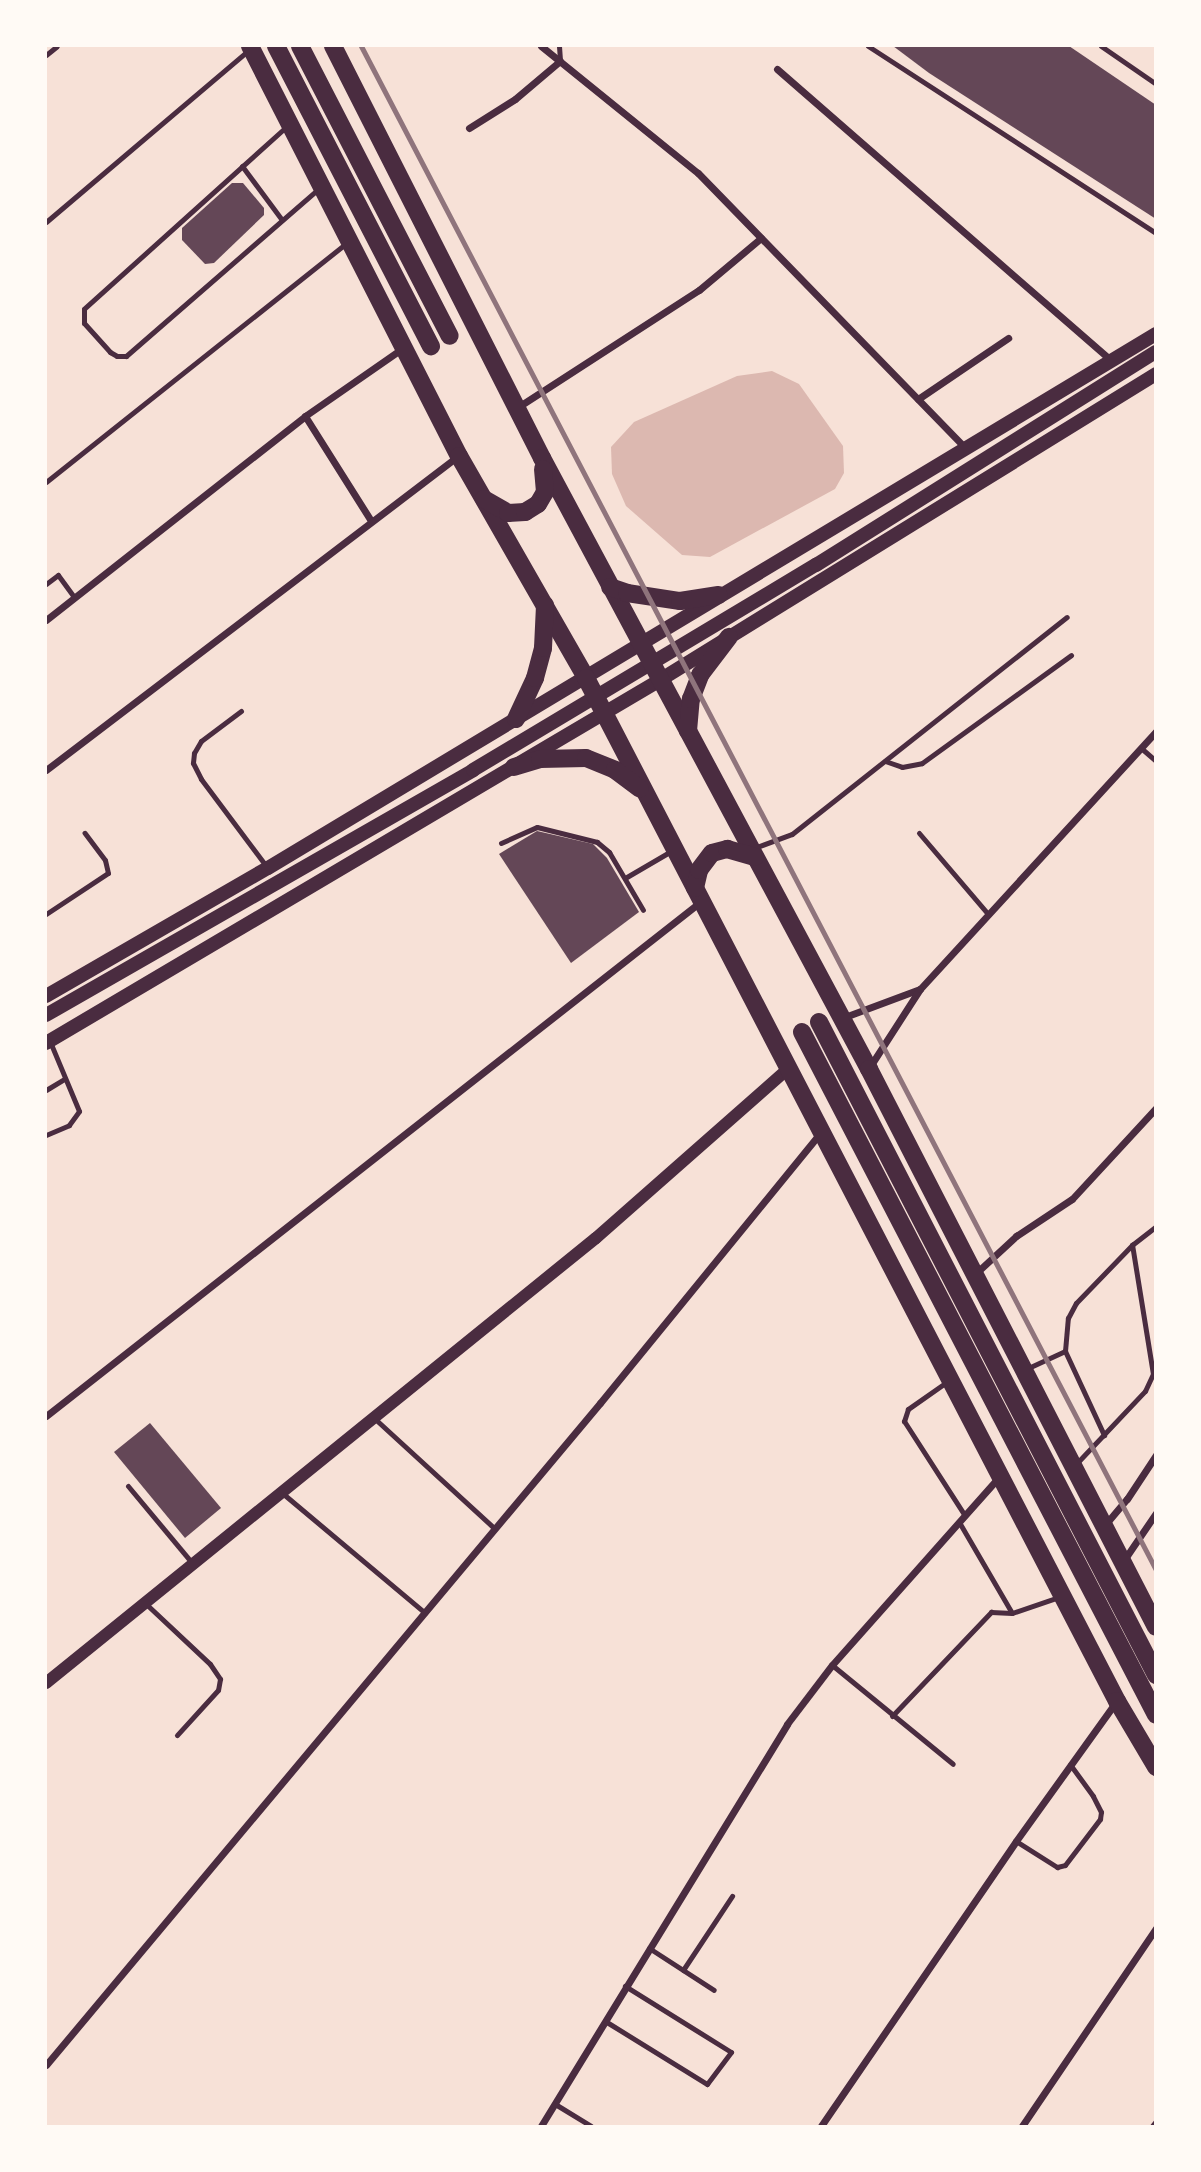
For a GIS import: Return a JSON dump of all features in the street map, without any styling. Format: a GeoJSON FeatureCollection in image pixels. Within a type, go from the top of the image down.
{"type":"FeatureCollection","features":[{"type":"Feature","properties":{"kind":"main road"},"geometry":{"type":"LineString","coordinates":[[276,46],[431,346]]}},
{"type":"Feature","properties":{"kind":"main road"},"geometry":{"type":"LineString","coordinates":[[300,46],[450,336]]}},
{"type":"Feature","properties":{"kind":"main road"},"geometry":{"type":"LineString","coordinates":[[333,46],[542,458],[869,1069],[1156,1627]]}},
{"type":"Feature","properties":{"kind":"main road"},"geometry":{"type":"LineString","coordinates":[[250,47],[459,456],[586,678],[1062,1596],[1117,1701],[1156,1767]]}},
{"type":"Feature","properties":{"kind":"main road"},"geometry":{"type":"LineString","coordinates":[[46,996],[268,868],[1156,334]]}},
{"type":"Feature","properties":{"kind":"main road"},"geometry":{"type":"LineString","coordinates":[[46,1015],[497,756],[816,565],[1156,352]]}},
{"type":"Feature","properties":{"kind":"main road"},"geometry":{"type":"LineString","coordinates":[[48,1042],[660,680],[1156,374]]}},
{"type":"Feature","properties":{"kind":"main road"},"geometry":{"type":"LineString","coordinates":[[482,498],[508,513],[525,512],[538,504],[545,492],[542,458]]}},
{"type":"Feature","properties":{"kind":"main road"},"geometry":{"type":"LineString","coordinates":[[782,558],[770,572],[769,589],[784,597],[803,592]]}},
{"type":"Feature","properties":{"kind":"main road"},"geometry":{"type":"LineString","coordinates":[[610,587],[627,593],[666,599],[719,595]]}},
{"type":"Feature","properties":{"kind":"main road"},"geometry":{"type":"LineString","coordinates":[[516,719],[535,678],[540,658],[545,605]]}},
{"type":"Feature","properties":{"kind":"main road"},"geometry":{"type":"LineString","coordinates":[[688,731],[691,699],[700,675],[729,637]]}},
{"type":"Feature","properties":{"kind":"main road"},"geometry":{"type":"LineString","coordinates":[[514,767],[540,760],[586,758],[615,771],[643,790]]}},
{"type":"Feature","properties":{"kind":"main road"},"geometry":{"type":"LineString","coordinates":[[358,814],[380,816],[385,822],[386,834],[377,848]]}},
{"type":"Feature","properties":{"kind":"main road"},"geometry":{"type":"LineString","coordinates":[[698,895],[703,861],[712,853],[727,849],[753,853]]}},
{"type":"Feature","properties":{"kind":"main road"},"geometry":{"type":"LineString","coordinates":[[819,1022],[1156,1675]]}},
{"type":"Feature","properties":{"kind":"main road"},"geometry":{"type":"LineString","coordinates":[[802,1032],[1156,1715]]}},
{"type":"Feature","properties":{"kind":"street"},"geometry":{"type":"LineString","coordinates":[[541,46],[698,173],[965,449]]}},
{"type":"Feature","properties":{"kind":"street"},"geometry":{"type":"LineString","coordinates":[[469,128],[490,118],[560,61]]}},
{"type":"Feature","properties":{"kind":"street"},"geometry":{"type":"LineString","coordinates":[[777,69],[1112,360]]}},
{"type":"Feature","properties":{"kind":"street"},"geometry":{"type":"LineString","coordinates":[[516,408],[699,290],[761,238]]}},
{"type":"Feature","properties":{"kind":"street"},"geometry":{"type":"LineString","coordinates":[[918,399],[1008,338]]}},
{"type":"Feature","properties":{"kind":"street"},"geometry":{"type":"LineString","coordinates":[[46,620],[304,416],[403,348]]}},
{"type":"Feature","properties":{"kind":"street"},"geometry":{"type":"LineString","coordinates":[[304,416],[371,521]]}},
{"type":"Feature","properties":{"kind":"street"},"geometry":{"type":"LineString","coordinates":[[46,770],[459,456]]}},
{"type":"Feature","properties":{"kind":"street"},"geometry":{"type":"LineString","coordinates":[[869,1069],[920,989],[1156,731]]}},
{"type":"Feature","properties":{"kind":"street"},"geometry":{"type":"LineString","coordinates":[[46,1416],[698,895]]}},
{"type":"Feature","properties":{"kind":"street"},"geometry":{"type":"LineString","coordinates":[[841,1018],[920,989]]}},
{"type":"Feature","properties":{"kind":"street"},"geometry":{"type":"LineString","coordinates":[[46,1684],[596,1238],[790,1067]]}},
{"type":"Feature","properties":{"kind":"street"},"geometry":{"type":"LineString","coordinates":[[974,1275],[1016,1236],[1072,1199],[1156,1108]]}},
{"type":"Feature","properties":{"kind":"street"},"geometry":{"type":"LineString","coordinates":[[46,2065],[495,1529],[822,1131]]}},
{"type":"Feature","properties":{"kind":"street"},"geometry":{"type":"LineString","coordinates":[[1103,1527],[1127,1499],[1156,1455]]}},
{"type":"Feature","properties":{"kind":"street"},"geometry":{"type":"LineString","coordinates":[[541,2126],[787,1724],[832,1665],[1001,1475]]}},
{"type":"Feature","properties":{"kind":"street"},"geometry":{"type":"LineString","coordinates":[[1122,1563],[1156,1513]]}},
{"type":"Feature","properties":{"kind":"street"},"geometry":{"type":"LineString","coordinates":[[821,2126],[1016,1841],[1117,1701]]}},
{"type":"Feature","properties":{"kind":"street"},"geometry":{"type":"LineString","coordinates":[[1022,2126],[1156,1928]]}},
{"type":"Feature","properties":{"kind":"lane"},"geometry":{"type":"LineString","coordinates":[[46,55],[57,46]]}},
{"type":"Feature","properties":{"kind":"lane"},"geometry":{"type":"LineString","coordinates":[[559,46],[560,61]]}},
{"type":"Feature","properties":{"kind":"lane"},"geometry":{"type":"LineString","coordinates":[[869,46],[1156,233]]}},
{"type":"Feature","properties":{"kind":"lane"},"geometry":{"type":"LineString","coordinates":[[1101,46],[1156,84]]}},
{"type":"Feature","properties":{"kind":"lane"},"geometry":{"type":"LineString","coordinates":[[46,222],[250,47]]}},
{"type":"Feature","properties":{"kind":"lane"},"geometry":{"type":"LineString","coordinates":[[290,123],[85,309],[84,323],[110,352],[117,356],[126,356],[321,186]]}},
{"type":"Feature","properties":{"kind":"lane"},"geometry":{"type":"LineString","coordinates":[[242,166],[282,220]]}},
{"type":"Feature","properties":{"kind":"lane"},"geometry":{"type":"LineString","coordinates":[[46,482],[350,240]]}},
{"type":"Feature","properties":{"kind":"lane"},"geometry":{"type":"LineString","coordinates":[[46,584],[58,575],[75,597]]}},
{"type":"Feature","properties":{"kind":"lane"},"geometry":{"type":"LineString","coordinates":[[753,853],[792,834],[1068,617]]}},
{"type":"Feature","properties":{"kind":"lane"},"geometry":{"type":"LineString","coordinates":[[885,761],[902,767],[922,763],[1071,655]]}},
{"type":"Feature","properties":{"kind":"lane"},"geometry":{"type":"LineString","coordinates":[[241,711],[201,741],[194,753],[193,763],[201,779],[268,868]]}},
{"type":"Feature","properties":{"kind":"lane"},"geometry":{"type":"LineString","coordinates":[[1141,748],[1156,761]]}},
{"type":"Feature","properties":{"kind":"lane"},"geometry":{"type":"LineString","coordinates":[[501,843],[537,827],[597,842],[608,852],[643,910]]}},
{"type":"Feature","properties":{"kind":"lane"},"geometry":{"type":"LineString","coordinates":[[46,914],[108,873],[105,860],[85,833]]}},
{"type":"Feature","properties":{"kind":"lane"},"geometry":{"type":"LineString","coordinates":[[919,833],[988,914]]}},
{"type":"Feature","properties":{"kind":"lane"},"geometry":{"type":"LineString","coordinates":[[625,878],[675,849]]}},
{"type":"Feature","properties":{"kind":"lane"},"geometry":{"type":"LineString","coordinates":[[46,1135],[69,1125],[78,1116],[79,1105],[48,1042]]}},
{"type":"Feature","properties":{"kind":"lane"},"geometry":{"type":"LineString","coordinates":[[46,1090],[64,1079]]}},
{"type":"Feature","properties":{"kind":"lane"},"geometry":{"type":"LineString","coordinates":[[1104,1435],[1065,1351],[1068,1318],[1076,1303],[1132,1245],[1156,1226]]}},
{"type":"Feature","properties":{"kind":"lane"},"geometry":{"type":"LineString","coordinates":[[1073,1467],[1145,1391],[1153,1374],[1132,1245]]}},
{"type":"Feature","properties":{"kind":"lane"},"geometry":{"type":"LineString","coordinates":[[1023,1371],[1065,1351]]}},
{"type":"Feature","properties":{"kind":"lane"},"geometry":{"type":"LineString","coordinates":[[951,1379],[908,1409],[904,1421],[964,1514]]}},
{"type":"Feature","properties":{"kind":"lane"},"geometry":{"type":"LineString","coordinates":[[374,1418],[495,1529]]}},
{"type":"Feature","properties":{"kind":"lane"},"geometry":{"type":"LineString","coordinates":[[128,1486],[193,1564]]}},
{"type":"Feature","properties":{"kind":"lane"},"geometry":{"type":"LineString","coordinates":[[281,1492],[425,1613]]}},
{"type":"Feature","properties":{"kind":"lane"},"geometry":{"type":"LineString","coordinates":[[958,1521],[1012,1613]]}},
{"type":"Feature","properties":{"kind":"lane"},"geometry":{"type":"LineString","coordinates":[[892,1716],[991,1612],[1012,1613],[1062,1596]]}},
{"type":"Feature","properties":{"kind":"lane"},"geometry":{"type":"LineString","coordinates":[[145,1603],[210,1664],[220,1679],[218,1690],[177,1735]]}},
{"type":"Feature","properties":{"kind":"lane"},"geometry":{"type":"LineString","coordinates":[[832,1665],[953,1764]]}},
{"type":"Feature","properties":{"kind":"lane"},"geometry":{"type":"LineString","coordinates":[[1016,1841],[1057,1867],[1065,1865],[1100,1819],[1101,1812],[1093,1796],[1070,1764]]}},
{"type":"Feature","properties":{"kind":"lane"},"geometry":{"type":"LineString","coordinates":[[683,1970],[732,1896]]}},
{"type":"Feature","properties":{"kind":"lane"},"geometry":{"type":"LineString","coordinates":[[649,1948],[714,1990]]}},
{"type":"Feature","properties":{"kind":"lane"},"geometry":{"type":"LineString","coordinates":[[605,2021],[707,2084],[730,2052],[625,1986]]}},
{"type":"Feature","properties":{"kind":"lane"},"geometry":{"type":"LineString","coordinates":[[555,2104],[591,2126]]}},
{"type":"Feature","properties":{"kind":"lane"},"geometry":{"type":"LineString","coordinates":[[1152,2126],[1156,2122]]}},
{"type":"Feature","properties":{"kind":"shaded area"},"geometry":{"type":"Polygon","coordinates":[[[772,371],[799,384],[843,446],[844,473],[835,489],[710,557],[682,555],[626,506],[612,474],[611,447],[634,422],[737,376],[772,371]]]}},
{"type":"Feature","properties":{"kind":"building"},"geometry":{"type":"Polygon","coordinates":[[[893,46],[1069,46],[1156,105],[1156,219],[929,73],[893,46]]]}},
{"type":"Feature","properties":{"kind":"building"},"geometry":{"type":"Polygon","coordinates":[[[232,183],[243,183],[264,208],[264,215],[214,263],[205,264],[182,240],[182,228],[232,183]]]}},
{"type":"Feature","properties":{"kind":"building"},"geometry":{"type":"Polygon","coordinates":[[[537,831],[593,844],[607,858],[639,912],[571,963],[499,854],[537,831]]]}},
{"type":"Feature","properties":{"kind":"building"},"geometry":{"type":"Polygon","coordinates":[[[150,1423],[221,1508],[185,1538],[114,1452],[150,1423]]]}},
{"type":"Feature","properties":{"kind":"railway"},"geometry":{"type":"LineString","coordinates":[[361,46],[1156,1570]]}}]}
